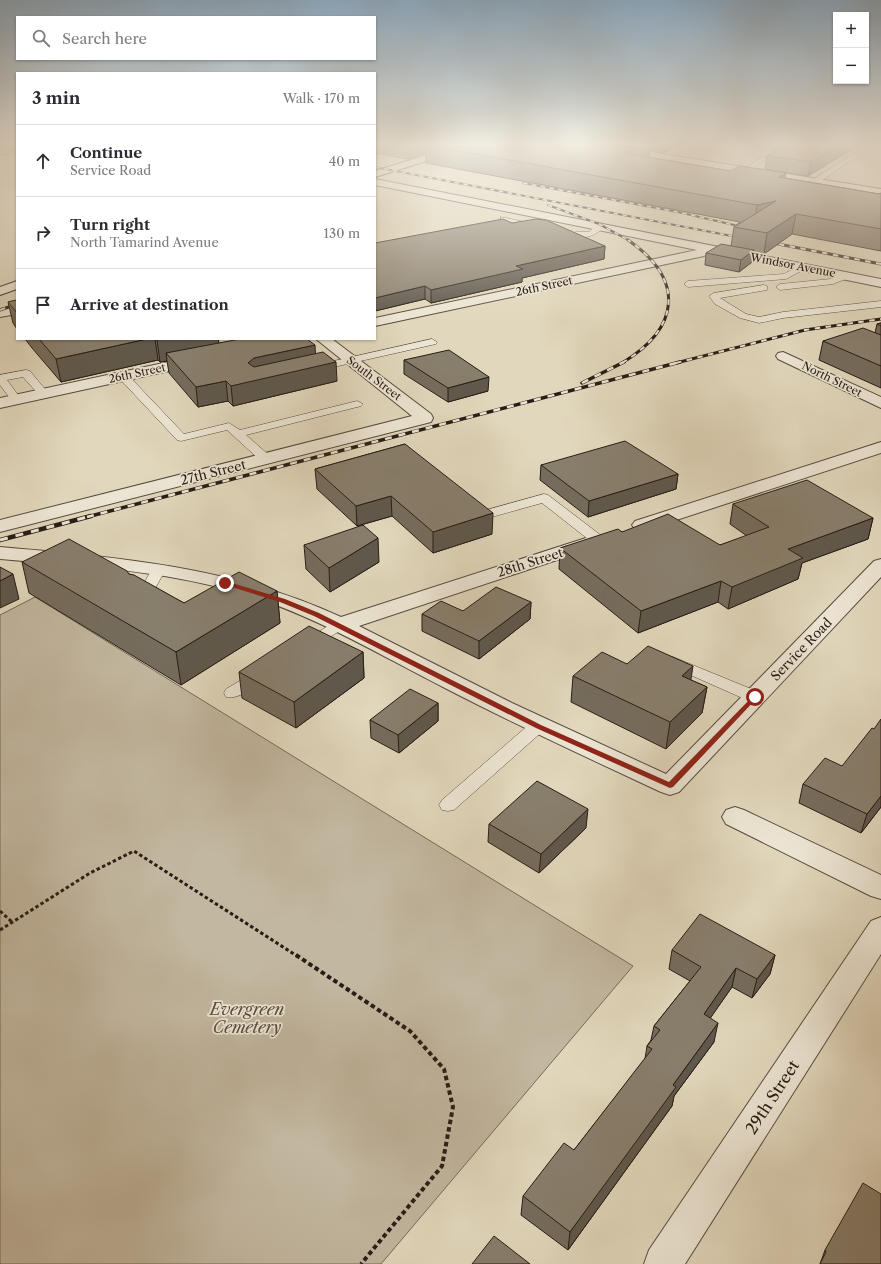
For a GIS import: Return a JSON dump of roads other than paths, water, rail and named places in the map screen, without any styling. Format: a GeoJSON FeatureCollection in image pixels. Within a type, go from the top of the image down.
{"type":"FeatureCollection","features":[{"type":"Feature","properties":{"kind":"street","name":"Windsor Avenue"},"geometry":{"type":"LineString","coordinates":[[480,203],[881,283]]}},
{"type":"Feature","properties":{"kind":"street"},"geometry":{"type":"LineString","coordinates":[[500,220],[535,214]]}},
{"type":"Feature","properties":{"kind":"street","name":"26th Street"},"geometry":{"type":"LineString","coordinates":[[376,322],[714,250]]}},
{"type":"Feature","properties":{"kind":"street"},"geometry":{"type":"LineString","coordinates":[[0,291],[16,285]]}},
{"type":"Feature","properties":{"kind":"street"},"geometry":{"type":"LineString","coordinates":[[0,313],[16,310]]}},
{"type":"Feature","properties":{"kind":"street","name":"South Street"},"geometry":{"type":"LineString","coordinates":[[324,340],[425,418]]}},
{"type":"Feature","properties":{"kind":"street","name":"North Street"},"geometry":{"type":"LineString","coordinates":[[783,356],[881,403]]}},
{"type":"Feature","properties":{"kind":"street","name":"26th Street"},"geometry":{"type":"LineString","coordinates":[[0,403],[214,357]]}},
{"type":"Feature","properties":{"kind":"street","name":"27th Street"},"geometry":{"type":"LineString","coordinates":[[0,526],[425,418]]}},
{"type":"Feature","properties":{"kind":"street","name":"28th Street"},"geometry":{"type":"LineString","coordinates":[[339,625],[881,447]]}},
{"type":"Feature","properties":{"kind":"street"},"geometry":{"type":"LineString","coordinates":[[4,554],[136,565],[192,574],[219,588],[282,600],[339,625],[538,726]]}},
{"type":"Feature","properties":{"kind":"street","name":"Service Road"},"geometry":{"type":"LineString","coordinates":[[538,726],[670,786],[881,565]]}},
{"type":"Feature","properties":{"kind":"street"},"geometry":{"type":"LineString","coordinates":[[735,817],[881,888]]}},
{"type":"Feature","properties":{"kind":"street","name":"29th Street"},"geometry":{"type":"LineString","coordinates":[[663,1264],[881,929]]}},
{"type":"Feature","properties":{"kind":"lane"},"geometry":{"type":"LineString","coordinates":[[500,220],[544,229]]}},
{"type":"Feature","properties":{"kind":"lane"},"geometry":{"type":"LineString","coordinates":[[576,234],[588,235],[596,231],[599,227]]}},
{"type":"Feature","properties":{"kind":"lane"},"geometry":{"type":"LineString","coordinates":[[688,284],[786,276],[802,267]]}},
{"type":"Feature","properties":{"kind":"lane"},"geometry":{"type":"LineString","coordinates":[[780,287],[833,281],[845,276]]}},
{"type":"Feature","properties":{"kind":"lane"},"geometry":{"type":"LineString","coordinates":[[764,288],[714,296],[718,302],[743,316],[759,320],[783,315],[881,304]]}},
{"type":"Feature","properties":{"kind":"lane"},"geometry":{"type":"LineString","coordinates":[[306,370],[432,342]]}},
{"type":"Feature","properties":{"kind":"lane"},"geometry":{"type":"LineString","coordinates":[[16,399],[0,378],[26,373],[44,394]]}},
{"type":"Feature","properties":{"kind":"lane"},"geometry":{"type":"LineString","coordinates":[[123,376],[181,438],[229,426],[266,458]]}},
{"type":"Feature","properties":{"kind":"lane"},"geometry":{"type":"LineString","coordinates":[[238,434],[357,404]]}},
{"type":"Feature","properties":{"kind":"lane"},"geometry":{"type":"LineString","coordinates":[[488,514],[544,498],[612,535]]}},
{"type":"Feature","properties":{"kind":"lane"},"geometry":{"type":"LineString","coordinates":[[141,602],[160,569]]}},
{"type":"Feature","properties":{"kind":"lane"},"geometry":{"type":"LineString","coordinates":[[292,655],[339,625]]}},
{"type":"Feature","properties":{"kind":"lane"},"geometry":{"type":"LineString","coordinates":[[662,656],[755,697]]}},
{"type":"Feature","properties":{"kind":"lane"},"geometry":{"type":"LineString","coordinates":[[232,693],[272,667]]}},
{"type":"Feature","properties":{"kind":"lane"},"geometry":{"type":"LineString","coordinates":[[448,805],[538,726]]}},
{"type":"Feature","properties":{"kind":"railway"},"geometry":{"type":"LineString","coordinates":[[561,203],[742,238]]}},
{"type":"Feature","properties":{"kind":"railway"},"geometry":{"type":"LineString","coordinates":[[630,203],[678,212],[747,228]]}},
{"type":"Feature","properties":{"kind":"railway"},"geometry":{"type":"LineString","coordinates":[[548,205],[599,224],[630,241]]}},
{"type":"Feature","properties":{"kind":"railway"},"geometry":{"type":"LineString","coordinates":[[622,363],[641,349],[656,335],[665,319],[668,303],[667,287],[660,271],[647,255],[628,240]]}},
{"type":"Feature","properties":{"kind":"railway"},"geometry":{"type":"LineString","coordinates":[[768,242],[881,264]]}},
{"type":"Feature","properties":{"kind":"railway"},"geometry":{"type":"LineString","coordinates":[[0,310],[16,304]]}},
{"type":"Feature","properties":{"kind":"railway"},"geometry":{"type":"LineString","coordinates":[[676,363],[805,330],[881,319]]}},
{"type":"Feature","properties":{"kind":"railway"},"geometry":{"type":"LineString","coordinates":[[87,517],[680,362]]}},
{"type":"Feature","properties":{"kind":"railway"},"geometry":{"type":"LineString","coordinates":[[582,383],[622,363]]}},
{"type":"Feature","properties":{"kind":"railway"},"geometry":{"type":"LineString","coordinates":[[0,540],[91,516]]}},
{"type":"Feature","properties":{"kind":"park label","name":"Evergreen Cemetery"},"geometry":{"type":"Point","coordinates":[247,1018]}}]}
